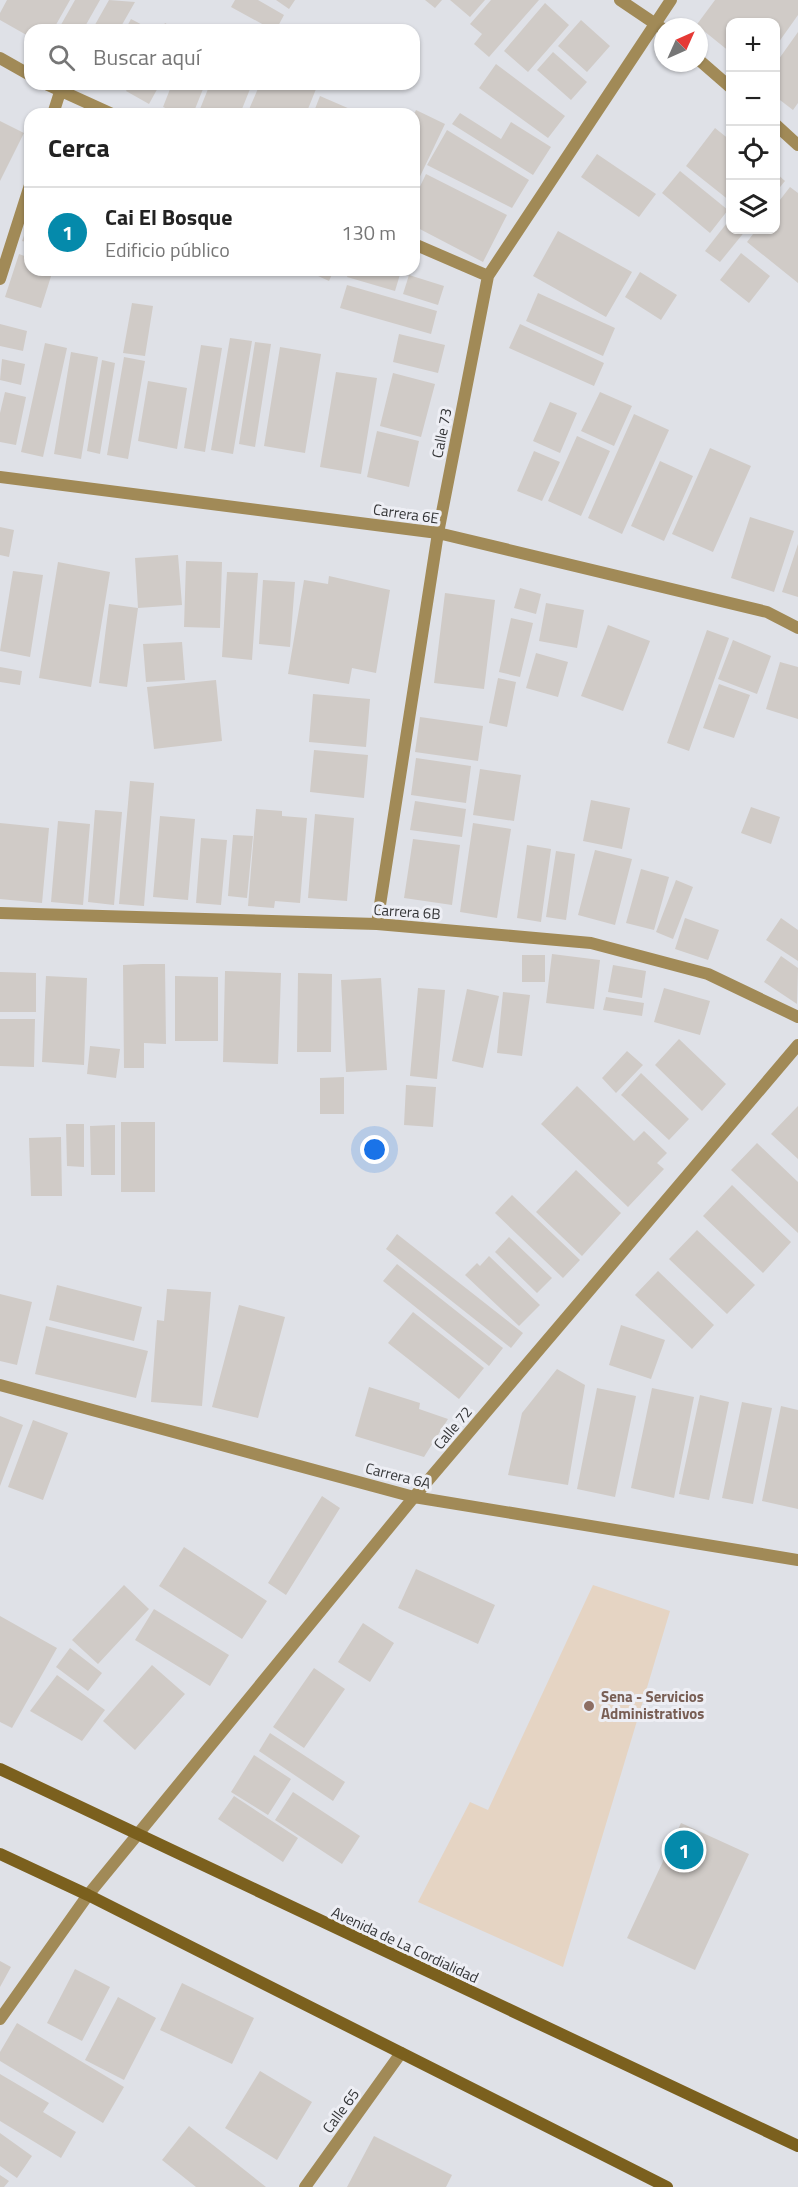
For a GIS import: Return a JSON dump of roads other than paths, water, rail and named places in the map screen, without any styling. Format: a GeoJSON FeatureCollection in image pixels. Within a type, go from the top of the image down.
{"type":"FeatureCollection","features":[{"type":"Feature","properties":{"kind":"main road","name":"Avenida de La Cordialidad"},"geometry":{"type":"LineString","coordinates":[[0,1769],[137,1836],[798,2146]]}},
{"type":"Feature","properties":{"kind":"main road"},"geometry":{"type":"LineString","coordinates":[[0,1854],[88,1895],[667,2187]]}},
{"type":"Feature","properties":{"kind":"street"},"geometry":{"type":"LineString","coordinates":[[620,0],[654,23]]}},
{"type":"Feature","properties":{"kind":"street","name":"Calle 73"},"geometry":{"type":"LineString","coordinates":[[663,18],[671,0]]}},
{"type":"Feature","properties":{"kind":"street","name":"Calle 73"},"geometry":{"type":"LineString","coordinates":[[377,924],[438,533],[488,276],[654,33]]}},
{"type":"Feature","properties":{"kind":"street"},"geometry":{"type":"LineString","coordinates":[[0,58],[24,72]]}},
{"type":"Feature","properties":{"kind":"street"},"geometry":{"type":"LineString","coordinates":[[708,68],[726,84]]}},
{"type":"Feature","properties":{"kind":"street"},"geometry":{"type":"LineString","coordinates":[[56,90],[98,108]]}},
{"type":"Feature","properties":{"kind":"street"},"geometry":{"type":"LineString","coordinates":[[55,108],[60,92]]}},
{"type":"Feature","properties":{"kind":"street"},"geometry":{"type":"LineString","coordinates":[[777,126],[798,145]]}},
{"type":"Feature","properties":{"kind":"street"},"geometry":{"type":"LineString","coordinates":[[0,279],[24,204]]}},
{"type":"Feature","properties":{"kind":"street"},"geometry":{"type":"LineString","coordinates":[[420,247],[488,276]]}},
{"type":"Feature","properties":{"kind":"street","name":"Carrera 6E"},"geometry":{"type":"LineString","coordinates":[[0,477],[438,533],[767,612],[798,628]]}},
{"type":"Feature","properties":{"kind":"street","name":"Carrera 6B"},"geometry":{"type":"LineString","coordinates":[[0,913],[377,924],[591,943],[708,974],[798,1017]]}},
{"type":"Feature","properties":{"kind":"street","name":"Calle 72"},"geometry":{"type":"LineString","coordinates":[[0,2019],[88,1895],[414,1497],[798,1045]]}},
{"type":"Feature","properties":{"kind":"street","name":"Carrera 6A"},"geometry":{"type":"LineString","coordinates":[[0,1385],[414,1497],[798,1560]]}},
{"type":"Feature","properties":{"kind":"street","name":"Calle 65"},"geometry":{"type":"LineString","coordinates":[[305,2187],[401,2053]]}},
{"type":"Feature","properties":{"kind":"place","name":"Sena - Servicios Administrativos"},"geometry":{"type":"Point","coordinates":[589,1706]}},
{"type":"Feature","properties":{"kind":"place","name":"Cai El Bosque"},"geometry":{"type":"Point","coordinates":[684,1850]}}]}
